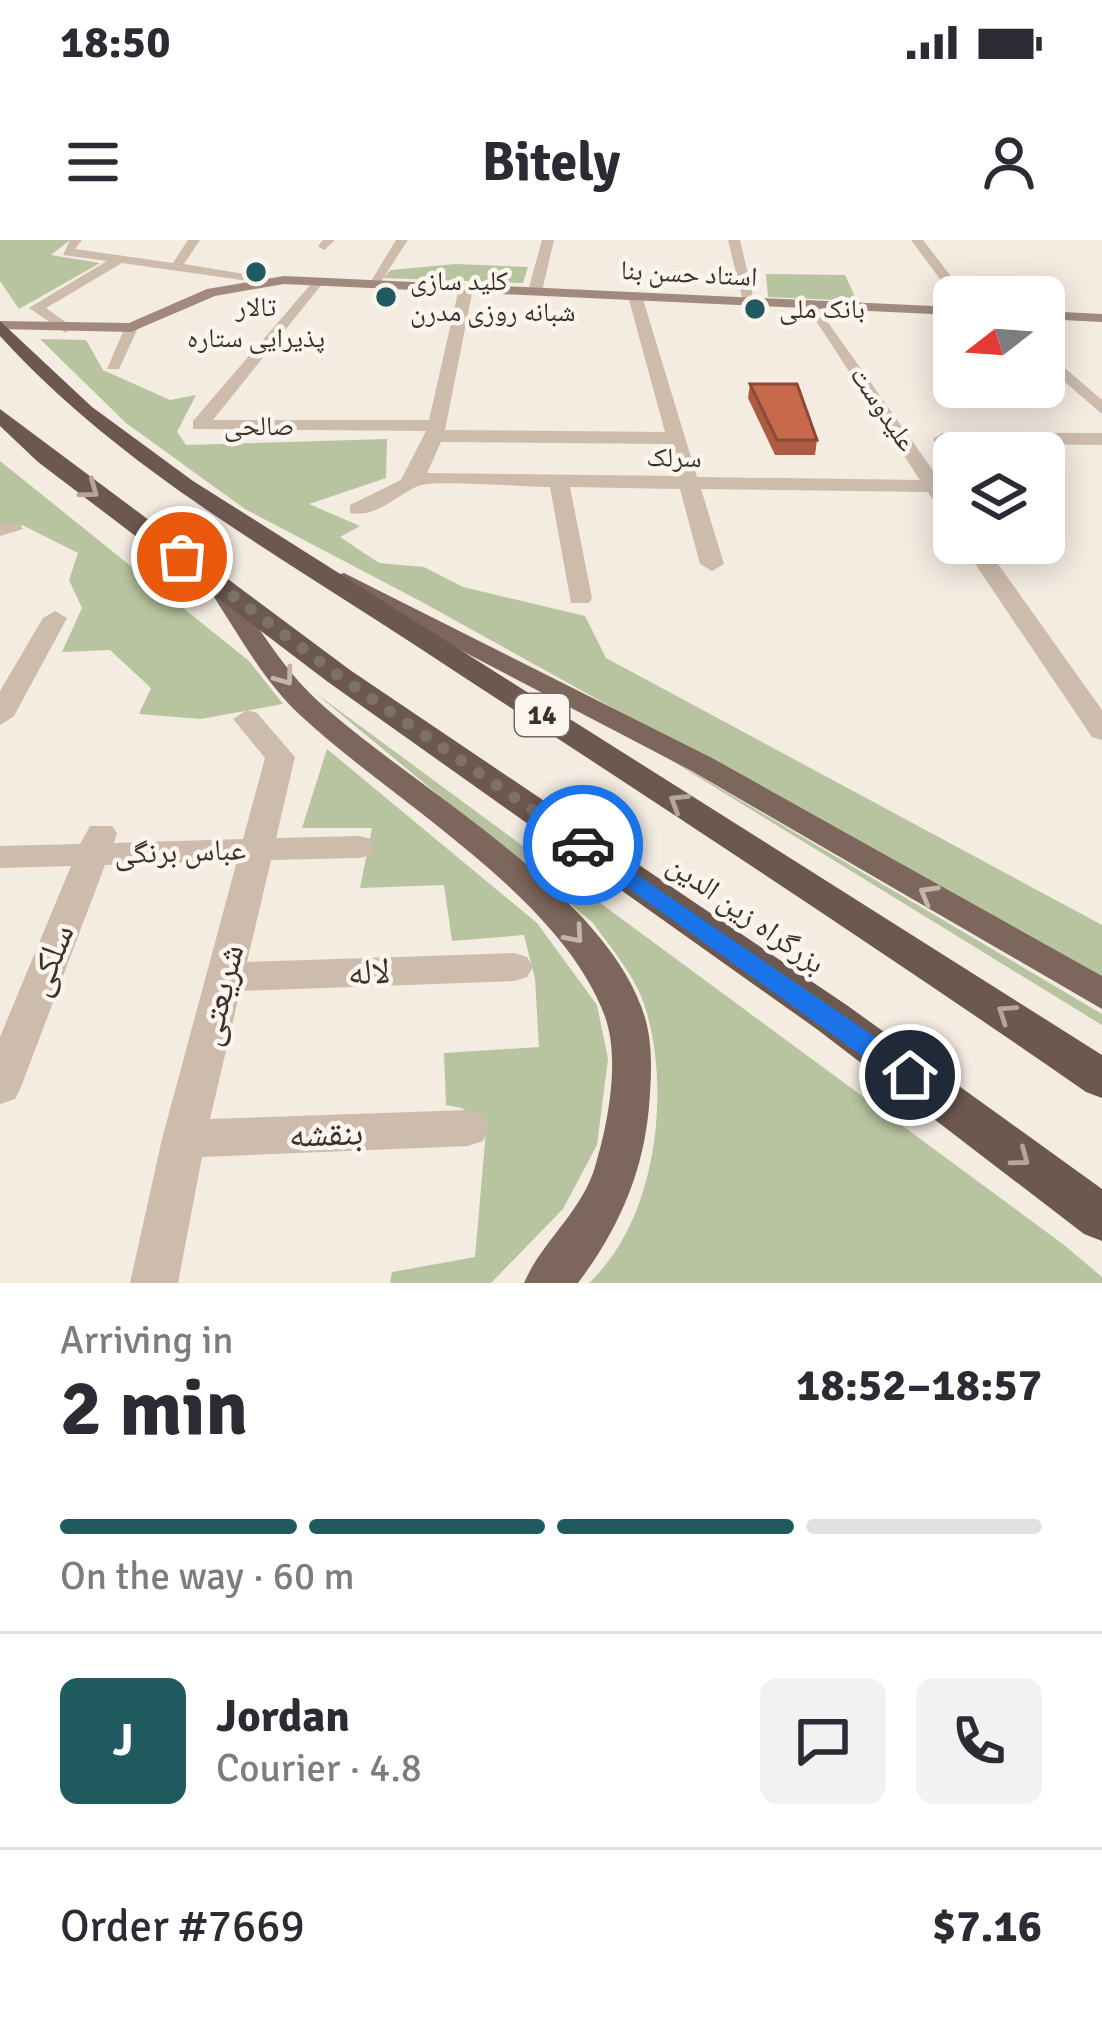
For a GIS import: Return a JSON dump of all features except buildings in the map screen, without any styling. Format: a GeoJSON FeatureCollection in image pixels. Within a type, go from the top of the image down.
{"type":"FeatureCollection","features":[{"type":"Feature","properties":{"kind":"highway","name":"بزرگراه زین الدین"},"geometry":{"type":"LineString","coordinates":[[0,326],[25,356],[121,439],[926,958],[1102,1079]]}},
{"type":"Feature","properties":{"kind":"highway","name":"بزرگراه زین الدین"},"geometry":{"type":"LineString","coordinates":[[0,415],[46,458],[339,676],[833,1018],[1102,1218]]}},
{"type":"Feature","properties":{"kind":"main road","name":"استاد حسن بنا"},"geometry":{"type":"LineString","coordinates":[[0,326],[131,328],[212,292],[278,280],[933,310]]}},
{"type":"Feature","properties":{"kind":"main road"},"geometry":{"type":"LineString","coordinates":[[1065,316],[1102,318]]}},
{"type":"Feature","properties":{"kind":"main road"},"geometry":{"type":"LineString","coordinates":[[293,554],[701,764],[1102,994]]}},
{"type":"Feature","properties":{"kind":"main road"},"geometry":{"type":"LineString","coordinates":[[216,583],[304,703],[552,908],[588,949],[626,1017],[630,1085],[620,1170],[588,1233],[548,1283]]}},
{"type":"Feature","properties":{"kind":"street"},"geometry":{"type":"LineString","coordinates":[[176,267],[194,240]]}},
{"type":"Feature","properties":{"kind":"street"},"geometry":{"type":"LineString","coordinates":[[373,283],[402,240]]}},
{"type":"Feature","properties":{"kind":"street"},"geometry":{"type":"LineString","coordinates":[[535,291],[548,240]]}},
{"type":"Feature","properties":{"kind":"street"},"geometry":{"type":"LineString","coordinates":[[734,240],[750,301]]}},
{"type":"Feature","properties":{"kind":"street"},"geometry":{"type":"LineString","coordinates":[[917,240],[944,276]]}},
{"type":"Feature","properties":{"kind":"street"},"geometry":{"type":"LineString","coordinates":[[72,246],[120,259],[278,280]]}},
{"type":"Feature","properties":{"kind":"street"},"geometry":{"type":"LineString","coordinates":[[67,329],[36,308],[120,259]]}},
{"type":"Feature","properties":{"kind":"street","name":"صالحی"},"geometry":{"type":"LineString","coordinates":[[317,280],[199,425],[434,431]]}},
{"type":"Feature","properties":{"kind":"street"},"geometry":{"type":"LineString","coordinates":[[357,509],[381,501],[414,478],[434,431],[466,288]]}},
{"type":"Feature","properties":{"kind":"street"},"geometry":{"type":"LineString","coordinates":[[635,296],[712,565]]}},
{"type":"Feature","properties":{"kind":"street","name":"علیدوست"},"geometry":{"type":"LineString","coordinates":[[812,304],[933,485]]}},
{"type":"Feature","properties":{"kind":"street"},"geometry":{"type":"LineString","coordinates":[[113,366],[131,328]]}},
{"type":"Feature","properties":{"kind":"street"},"geometry":{"type":"LineString","coordinates":[[1065,375],[1102,409]]}},
{"type":"Feature","properties":{"kind":"street"},"geometry":{"type":"LineString","coordinates":[[434,431],[676,438]]}},
{"type":"Feature","properties":{"kind":"street"},"geometry":{"type":"LineString","coordinates":[[1065,439],[1102,439]]}},
{"type":"Feature","properties":{"kind":"street","name":"سرلک"},"geometry":{"type":"LineString","coordinates":[[414,478],[690,486],[933,486]]}},
{"type":"Feature","properties":{"kind":"street"},"geometry":{"type":"LineString","coordinates":[[560,482],[580,598]]}},
{"type":"Feature","properties":{"kind":"street"},"geometry":{"type":"LineString","coordinates":[[987,564],[1102,731]]}},
{"type":"Feature","properties":{"kind":"street"},"geometry":{"type":"LineString","coordinates":[[0,716],[55,618]]}},
{"type":"Feature","properties":{"kind":"street","name":"شریعتی"},"geometry":{"type":"LineString","coordinates":[[154,1283],[184,1139],[280,757],[247,719]]}},
{"type":"Feature","properties":{"kind":"street","name":"عباس برنگی"},"geometry":{"type":"LineString","coordinates":[[0,857],[96,844],[256,850],[359,847]]}},
{"type":"Feature","properties":{"kind":"street","name":"سلکی"},"geometry":{"type":"LineString","coordinates":[[0,1087],[96,844]]}},
{"type":"Feature","properties":{"kind":"street","name":"لاله"},"geometry":{"type":"LineString","coordinates":[[224,977],[514,967]]}},
{"type":"Feature","properties":{"kind":"street","name":"بنقشه"},"geometry":{"type":"LineString","coordinates":[[184,1139],[468,1128]]}},
{"type":"Feature","properties":{"kind":"green space"},"geometry":{"type":"Polygon","coordinates":[[[0,240],[70,240],[51,255],[100,263],[19,309],[0,281],[0,240]]]}},
{"type":"Feature","properties":{"kind":"green space"},"geometry":{"type":"Polygon","coordinates":[[[456,264],[528,267],[523,283],[383,278],[391,270],[456,264]]]}},
{"type":"Feature","properties":{"kind":"green space"},"geometry":{"type":"Polygon","coordinates":[[[766,274],[845,275],[857,301],[768,297],[766,274]]]}},
{"type":"Feature","properties":{"kind":"green space"},"geometry":{"type":"Polygon","coordinates":[[[40,339],[86,340],[103,370],[170,400],[196,395],[177,432],[186,445],[387,439],[386,478],[309,504],[360,526],[340,537],[379,563],[424,567],[463,587],[585,616],[606,658],[1102,925],[1102,979],[245,509],[126,423],[40,339]]]}},
{"type":"Feature","properties":{"kind":"green space"},"geometry":{"type":"Polygon","coordinates":[[[0,461],[249,661],[283,704],[201,719],[139,714],[151,688],[110,650],[62,652],[82,608],[69,580],[78,553],[22,525],[0,525],[0,461]]]}},
{"type":"Feature","properties":{"kind":"green space"},"geometry":{"type":"Polygon","coordinates":[[[314,692],[1064,1245],[1102,1277],[1102,1283],[589,1283],[630,1226],[652,1155],[657,1079],[646,1010],[637,987],[592,922],[314,692]]]}},
{"type":"Feature","properties":{"kind":"green space"},"geometry":{"type":"Polygon","coordinates":[[[625,732],[1102,1014],[1102,1025],[625,732]]]}},
{"type":"Feature","properties":{"kind":"green space"},"geometry":{"type":"Polygon","coordinates":[[[327,749],[537,923],[597,1005],[608,1059],[597,1145],[563,1209],[491,1283],[390,1283],[392,1272],[475,1257],[486,1131],[462,1108],[446,1105],[444,1053],[539,1047],[535,979],[524,935],[452,941],[444,885],[360,888],[372,828],[302,828],[327,749]]]}},
{"type":"Feature","properties":{"kind":"way so far"},"geometry":{"type":"LineString","coordinates":[[182,557],[339,676],[583,845]]}},
{"type":"Feature","properties":{"kind":"place","name":"تالار پذیرایی ستاره"},"geometry":{"type":"Point","coordinates":[256,272]}},
{"type":"Feature","properties":{"kind":"place","name":"کلید سازی شبانه روزی مدرن"},"geometry":{"type":"Point","coordinates":[386,297]}},
{"type":"Feature","properties":{"kind":"place","name":"بانک ملی"},"geometry":{"type":"Point","coordinates":[755,309]}},
{"type":"Feature","properties":{"kind":"route"},"geometry":{"type":"LineString","coordinates":[[583,845],[910,1075]]}}]}
